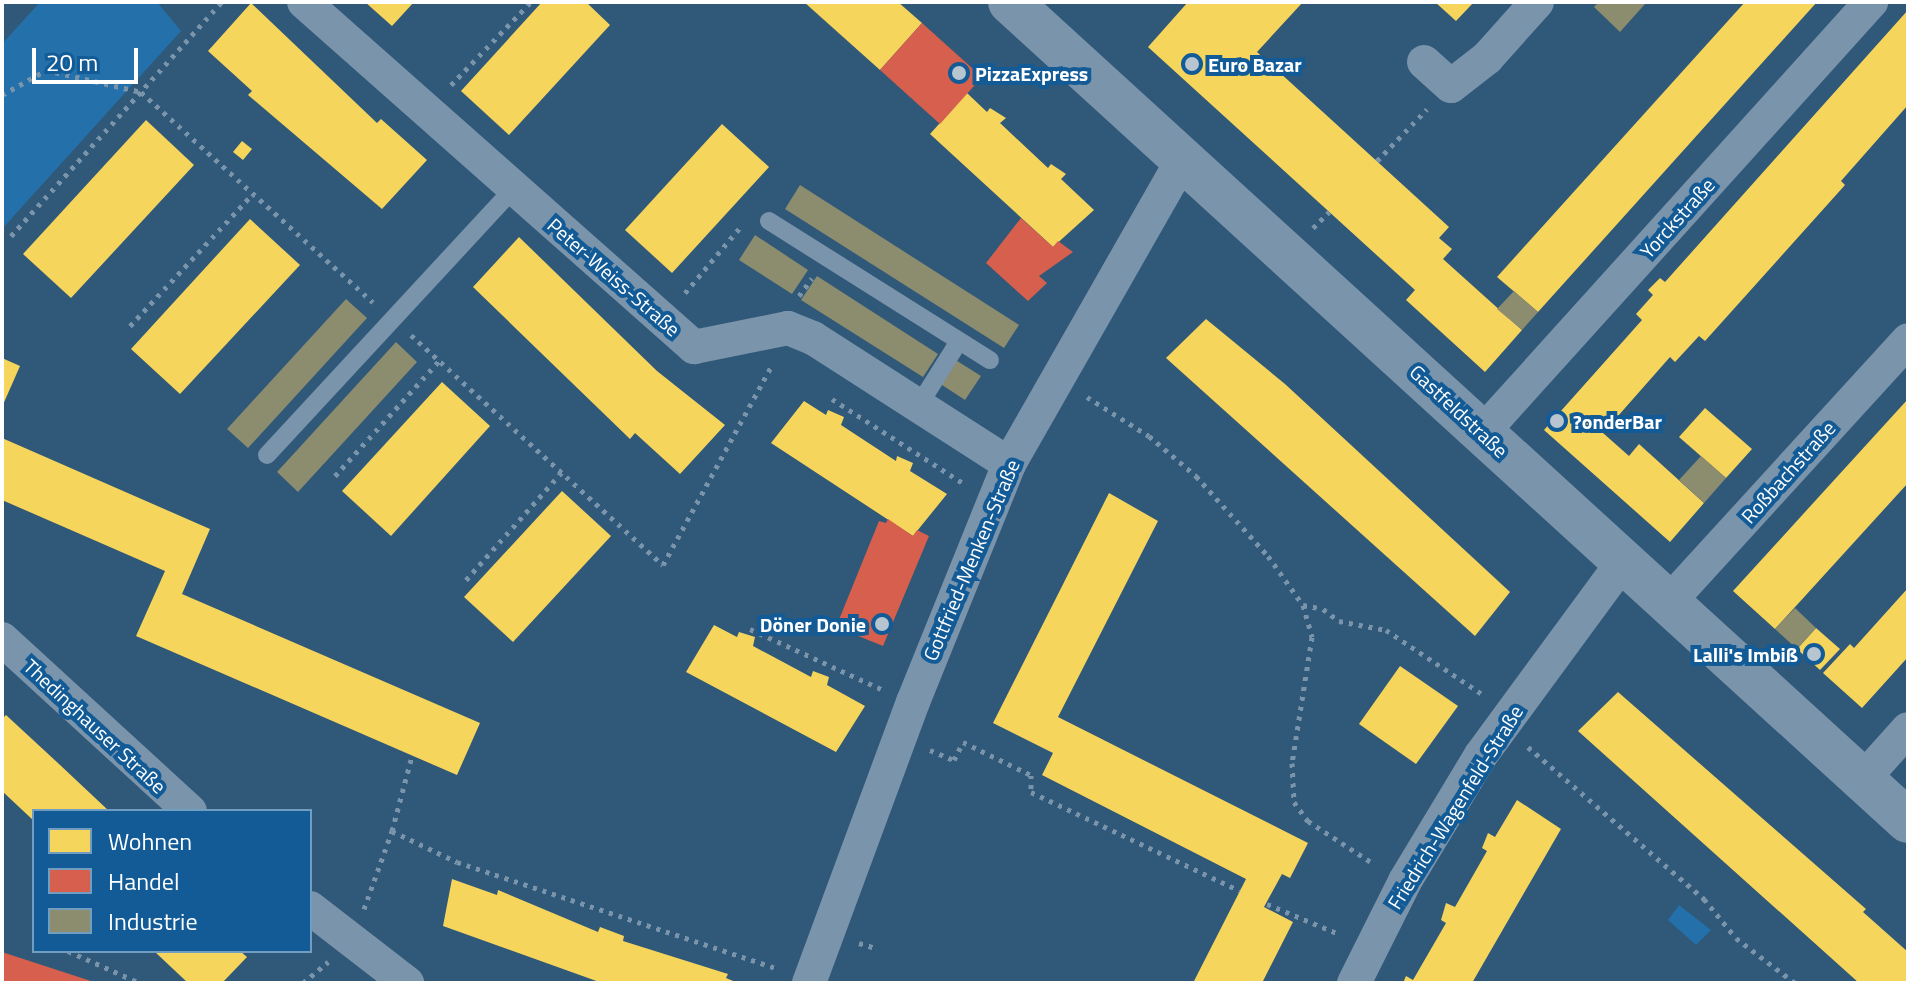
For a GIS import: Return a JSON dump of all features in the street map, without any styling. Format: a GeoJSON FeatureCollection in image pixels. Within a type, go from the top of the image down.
{"type":"FeatureCollection","features":[{"type":"Feature","properties":{"kind":"street","name":"Peter-Weiss-Straße"},"geometry":{"type":"LineString","coordinates":[[304,2],[512,190],[694,347],[788,328]]}},
{"type":"Feature","properties":{"kind":"street","name":"Gastfeldstraße"},"geometry":{"type":"LineString","coordinates":[[1010,2],[1908,821]]}},
{"type":"Feature","properties":{"kind":"street"},"geometry":{"type":"LineString","coordinates":[[1424,62],[1451,86],[1487,58],[1537,2]]}},
{"type":"Feature","properties":{"kind":"street","name":"Yorckstraße"},"geometry":{"type":"LineString","coordinates":[[1482,433],[1871,2]]}},
{"type":"Feature","properties":{"kind":"street","name":"Gottfried-Menken-Straße"},"geometry":{"type":"LineString","coordinates":[[810,982],[913,702],[1009,464],[1183,159]]}},
{"type":"Feature","properties":{"kind":"street"},"geometry":{"type":"LineString","coordinates":[[788,328],[919,405],[1009,464]]}},
{"type":"Feature","properties":{"kind":"street","name":"Roßbachstraße"},"geometry":{"type":"LineString","coordinates":[[1668,603],[1908,340]]}},
{"type":"Feature","properties":{"kind":"street","name":"Friedrich-Wagenfeld-Straße"},"geometry":{"type":"LineString","coordinates":[[1354,983],[1405,881],[1505,720],[1624,560]]}},
{"type":"Feature","properties":{"kind":"street","name":"Thedinghauser Straße"},"geometry":{"type":"LineString","coordinates":[[2,639],[188,809]]}},
{"type":"Feature","properties":{"kind":"street"},"geometry":{"type":"LineString","coordinates":[[1863,779],[1908,729]]}},
{"type":"Feature","properties":{"kind":"street"},"geometry":{"type":"LineString","coordinates":[[312,910],[407,983]]}},
{"type":"Feature","properties":{"kind":"lane"},"geometry":{"type":"LineString","coordinates":[[267,455],[512,190]]}},
{"type":"Feature","properties":{"kind":"lane"},"geometry":{"type":"LineString","coordinates":[[769,221],[990,360]]}},
{"type":"Feature","properties":{"kind":"lane"},"geometry":{"type":"LineString","coordinates":[[919,405],[959,341]]}},
{"type":"Feature","properties":{"kind":"path"},"geometry":{"type":"LineString","coordinates":[[11,236],[222,2]]}},
{"type":"Feature","properties":{"kind":"path"},"geometry":{"type":"LineString","coordinates":[[425,112],[531,2]]}},
{"type":"Feature","properties":{"kind":"path"},"geometry":{"type":"LineString","coordinates":[[2,95],[46,70],[141,92],[251,196],[393,319],[663,565],[783,345],[793,306],[826,257]]}},
{"type":"Feature","properties":{"kind":"path"},"geometry":{"type":"LineString","coordinates":[[1377,161],[1451,86]]}},
{"type":"Feature","properties":{"kind":"path"},"geometry":{"type":"LineString","coordinates":[[130,326],[251,196]]}},
{"type":"Feature","properties":{"kind":"path"},"geometry":{"type":"LineString","coordinates":[[662,318],[746,220]]}},
{"type":"Feature","properties":{"kind":"path"},"geometry":{"type":"LineString","coordinates":[[335,476],[439,361]]}},
{"type":"Feature","properties":{"kind":"path"},"geometry":{"type":"LineString","coordinates":[[1055,379],[1149,436],[1196,476],[1268,556],[1303,605],[1312,637],[1292,763],[1294,802],[1308,821],[1338,844],[1405,881]]}},
{"type":"Feature","properties":{"kind":"path"},"geometry":{"type":"LineString","coordinates":[[832,399],[994,502]]}},
{"type":"Feature","properties":{"kind":"path"},"geometry":{"type":"LineString","coordinates":[[466,580],[562,472]]}},
{"type":"Feature","properties":{"kind":"path"},"geometry":{"type":"LineString","coordinates":[[1303,605],[1323,609],[1339,621],[1386,630],[1487,698],[1529,748],[1704,899],[1736,938],[1795,983]]}},
{"type":"Feature","properties":{"kind":"path"},"geometry":{"type":"LineString","coordinates":[[750,629],[913,702]]}},
{"type":"Feature","properties":{"kind":"path"},"geometry":{"type":"LineString","coordinates":[[900,737],[954,760],[963,742],[1031,775],[1031,792],[1240,891]]}},
{"type":"Feature","properties":{"kind":"path"},"geometry":{"type":"LineString","coordinates":[[352,942],[392,831],[412,756]]}},
{"type":"Feature","properties":{"kind":"path"},"geometry":{"type":"LineString","coordinates":[[392,831],[457,862],[810,982]]}},
{"type":"Feature","properties":{"kind":"path"},"geometry":{"type":"LineString","coordinates":[[1267,904],[1371,949]]}},
{"type":"Feature","properties":{"kind":"path"},"geometry":{"type":"LineString","coordinates":[[72,953],[140,983]]}},
{"type":"Feature","properties":{"kind":"shaded area"},"geometry":{"type":"Polygon","coordinates":[[[40,2],[157,2],[181,31],[2,229],[2,44],[40,2]]]}},
{"type":"Feature","properties":{"kind":"shaded area"},"geometry":{"type":"Polygon","coordinates":[[[1679,905],[1711,930],[1696,945],[1668,920],[1679,905]]]}},
{"type":"Feature","properties":{"kind":"building: Wohnen"},"geometry":{"type":"Polygon","coordinates":[[[365,2],[414,2],[392,26],[365,2]]]}},
{"type":"Feature","properties":{"kind":"building: Wohnen"},"geometry":{"type":"Polygon","coordinates":[[[542,2],[586,2],[610,25],[509,135],[461,91],[542,2]]]}},
{"type":"Feature","properties":{"kind":"building: Wohnen"},"geometry":{"type":"Polygon","coordinates":[[[804,2],[898,2],[922,23],[880,70],[804,2]]]}},
{"type":"Feature","properties":{"kind":"building: Wohnen"},"geometry":{"type":"Polygon","coordinates":[[[1188,2],[1303,2],[1257,52],[1449,227],[1439,238],[1452,249],[1443,259],[1522,330],[1485,372],[1406,300],[1415,290],[1148,47],[1188,2]]]}},
{"type":"Feature","properties":{"kind":"building: Wohnen"},"geometry":{"type":"Polygon","coordinates":[[[1435,2],[1474,2],[1456,21],[1435,2]]]}},
{"type":"Feature","properties":{"kind":"building: Wohnen"},"geometry":{"type":"Polygon","coordinates":[[[1745,2],[1817,2],[1538,312],[1497,277],[1745,2]]]}},
{"type":"Feature","properties":{"kind":"building: Wohnen"},"geometry":{"type":"Polygon","coordinates":[[[251,3],[377,123],[381,119],[427,160],[382,209],[248,95],[252,91],[208,51],[251,3]]]}},
{"type":"Feature","properties":{"kind":"building: Wohnen"},"geometry":{"type":"Polygon","coordinates":[[[1908,10],[1908,105],[1841,181],[1845,185],[1705,341],[1699,336],[1675,362],[1670,357],[1603,433],[1629,456],[1639,444],[1704,503],[1670,542],[1544,430],[1642,320],[1636,314],[1653,295],[1648,290],[1660,278],[1665,282],[1908,10]]]}},
{"type":"Feature","properties":{"kind":"building: Wohnen"},"geometry":{"type":"Polygon","coordinates":[[[967,93],[987,112],[990,108],[1006,118],[1000,123],[1048,168],[1051,164],[1066,174],[1061,179],[1094,210],[1053,247],[930,134],[967,93]]]}},
{"type":"Feature","properties":{"kind":"building: Wohnen"},"geometry":{"type":"Polygon","coordinates":[[[146,120],[194,165],[71,298],[23,254],[146,120]]]}},
{"type":"Feature","properties":{"kind":"building: Wohnen"},"geometry":{"type":"Polygon","coordinates":[[[722,124],[769,167],[672,273],[625,230],[722,124]]]}},
{"type":"Feature","properties":{"kind":"building: Wohnen"},"geometry":{"type":"Polygon","coordinates":[[[242,141],[252,149],[243,160],[233,152],[242,141]]]}},
{"type":"Feature","properties":{"kind":"building: Wohnen"},"geometry":{"type":"Polygon","coordinates":[[[250,219],[300,265],[180,394],[131,349],[250,219]]]}},
{"type":"Feature","properties":{"kind":"building: Wohnen"},"geometry":{"type":"Polygon","coordinates":[[[519,237],[657,371],[725,425],[680,474],[635,433],[630,439],[473,287],[519,237]]]}},
{"type":"Feature","properties":{"kind":"building: Wohnen"},"geometry":{"type":"Polygon","coordinates":[[[1206,319],[1285,384],[1510,592],[1475,636],[1166,358],[1206,319]]]}},
{"type":"Feature","properties":{"kind":"building: Wohnen"},"geometry":{"type":"Polygon","coordinates":[[[2,358],[20,366],[2,407],[2,358]]]}},
{"type":"Feature","properties":{"kind":"building: Wohnen"},"geometry":{"type":"Polygon","coordinates":[[[442,382],[490,426],[391,536],[342,491],[442,382]]]}},
{"type":"Feature","properties":{"kind":"building: Wohnen"},"geometry":{"type":"Polygon","coordinates":[[[1908,399],[1908,483],[1775,629],[1733,591],[1908,399]]]}},
{"type":"Feature","properties":{"kind":"building: Wohnen"},"geometry":{"type":"Polygon","coordinates":[[[804,401],[826,415],[828,410],[844,417],[841,425],[896,461],[897,456],[913,463],[910,471],[947,494],[913,536],[771,443],[804,401]]]}},
{"type":"Feature","properties":{"kind":"building: Wohnen"},"geometry":{"type":"Polygon","coordinates":[[[1705,408],[1752,449],[1726,478],[1679,437],[1705,408]]]}},
{"type":"Feature","properties":{"kind":"building: Wohnen"},"geometry":{"type":"Polygon","coordinates":[[[2,438],[210,529],[182,594],[480,723],[457,775],[136,636],[165,571],[2,500],[2,438]]]}},
{"type":"Feature","properties":{"kind":"building: Wohnen"},"geometry":{"type":"Polygon","coordinates":[[[562,491],[611,536],[513,642],[464,597],[562,491]]]}},
{"type":"Feature","properties":{"kind":"building: Wohnen"},"geometry":{"type":"Polygon","coordinates":[[[1109,493],[1158,521],[1058,717],[1308,843],[1290,878],[1282,874],[1264,907],[1293,922],[1262,983],[1193,983],[1246,879],[1042,775],[1053,753],[993,723],[1109,493]]]}},
{"type":"Feature","properties":{"kind":"building: Wohnen"},"geometry":{"type":"Polygon","coordinates":[[[1908,588],[1908,657],[1862,708],[1823,673],[1850,644],[1854,648],[1908,588]]]}},
{"type":"Feature","properties":{"kind":"building: Wohnen"},"geometry":{"type":"Polygon","coordinates":[[[714,625],[737,637],[739,632],[755,637],[753,646],[811,677],[813,671],[829,677],[827,685],[865,706],[836,752],[686,672],[714,625]]]}},
{"type":"Feature","properties":{"kind":"building: Wohnen"},"geometry":{"type":"Polygon","coordinates":[[[1816,628],[1840,649],[1820,670],[1797,649],[1816,628]]]}},
{"type":"Feature","properties":{"kind":"building: Wohnen"},"geometry":{"type":"Polygon","coordinates":[[[1400,666],[1458,706],[1416,764],[1359,724],[1400,666]]]}},
{"type":"Feature","properties":{"kind":"building: Wohnen"},"geometry":{"type":"Polygon","coordinates":[[[1618,692],[1866,909],[1863,912],[1908,952],[1908,983],[1859,983],[1578,731],[1618,692]]]}},
{"type":"Feature","properties":{"kind":"building: Wohnen"},"geometry":{"type":"Polygon","coordinates":[[[6,715],[107,809],[32,809],[32,819],[2,791],[2,719],[6,715]]]}},
{"type":"Feature","properties":{"kind":"building: Wohnen"},"geometry":{"type":"Polygon","coordinates":[[[1517,800],[1561,829],[1472,983],[1403,983],[1406,976],[1413,980],[1446,923],[1441,920],[1446,903],[1455,907],[1487,851],[1482,848],[1488,833],[1495,837],[1517,800]]]}},
{"type":"Feature","properties":{"kind":"building: Wohnen"},"geometry":{"type":"Polygon","coordinates":[[[452,879],[497,895],[498,890],[598,932],[600,927],[624,936],[623,941],[728,974],[726,978],[738,983],[602,983],[443,926],[452,879]]]}},
{"type":"Feature","properties":{"kind":"building: Wohnen"},"geometry":{"type":"Polygon","coordinates":[[[156,953],[242,953],[247,957],[222,983],[188,983],[156,953]]]}},
{"type":"Feature","properties":{"kind":"building: Handel"},"geometry":{"type":"Polygon","coordinates":[[[922,23],[982,77],[940,124],[880,70],[922,23]]]}},
{"type":"Feature","properties":{"kind":"building: Handel"},"geometry":{"type":"Polygon","coordinates":[[[1021,218],[1053,247],[1058,241],[1073,252],[1039,276],[1047,283],[1028,301],[986,263],[1021,218]]]}},
{"type":"Feature","properties":{"kind":"building: Handel"},"geometry":{"type":"Polygon","coordinates":[[[888,519],[913,536],[917,530],[929,536],[883,646],[836,627],[879,521],[886,523],[888,519]]]}},
{"type":"Feature","properties":{"kind":"building: Handel"},"geometry":{"type":"Polygon","coordinates":[[[2,952],[94,982],[94,983],[2,983],[2,952]]]}},
{"type":"Feature","properties":{"kind":"building: Industrie"},"geometry":{"type":"Polygon","coordinates":[[[1599,2],[1645,4],[1620,32],[1594,7],[1599,2]]]}},
{"type":"Feature","properties":{"kind":"building: Industrie"},"geometry":{"type":"Polygon","coordinates":[[[800,185],[1019,325],[1004,348],[785,209],[800,185]]]}},
{"type":"Feature","properties":{"kind":"building: Industrie"},"geometry":{"type":"Polygon","coordinates":[[[755,235],[808,270],[792,294],[739,260],[755,235]]]}},
{"type":"Feature","properties":{"kind":"building: Industrie"},"geometry":{"type":"Polygon","coordinates":[[[817,276],[938,354],[923,377],[801,300],[817,276]]]}},
{"type":"Feature","properties":{"kind":"building: Industrie"},"geometry":{"type":"Polygon","coordinates":[[[1514,291],[1538,312],[1522,330],[1497,309],[1514,291]]]}},
{"type":"Feature","properties":{"kind":"building: Industrie"},"geometry":{"type":"Polygon","coordinates":[[[346,299],[367,318],[248,448],[227,429],[346,299]]]}},
{"type":"Feature","properties":{"kind":"building: Industrie"},"geometry":{"type":"Polygon","coordinates":[[[396,342],[417,362],[298,492],[277,472],[396,342]]]}},
{"type":"Feature","properties":{"kind":"building: Industrie"},"geometry":{"type":"Polygon","coordinates":[[[954,359],[981,376],[965,400],[939,383],[954,359]]]}},
{"type":"Feature","properties":{"kind":"building: Industrie"},"geometry":{"type":"Polygon","coordinates":[[[1701,456],[1726,478],[1704,503],[1679,480],[1701,456]]]}},
{"type":"Feature","properties":{"kind":"building: Industrie"},"geometry":{"type":"Polygon","coordinates":[[[1795,608],[1816,628],[1797,649],[1775,629],[1795,608]]]}},
{"type":"Feature","properties":{"kind":"place","name":"Euro Bazar"},"geometry":{"type":"Point","coordinates":[1192,64]}},
{"type":"Feature","properties":{"kind":"place","name":"PizzaExpress"},"geometry":{"type":"Point","coordinates":[959,73]}},
{"type":"Feature","properties":{"kind":"place","name":"?onderBar"},"geometry":{"type":"Point","coordinates":[1557,421]}},
{"type":"Feature","properties":{"kind":"place","name":"Döner Donie"},"geometry":{"type":"Point","coordinates":[882,624]}},
{"type":"Feature","properties":{"kind":"place","name":"Lalli's Imbiß"},"geometry":{"type":"Point","coordinates":[1814,654]}}]}
